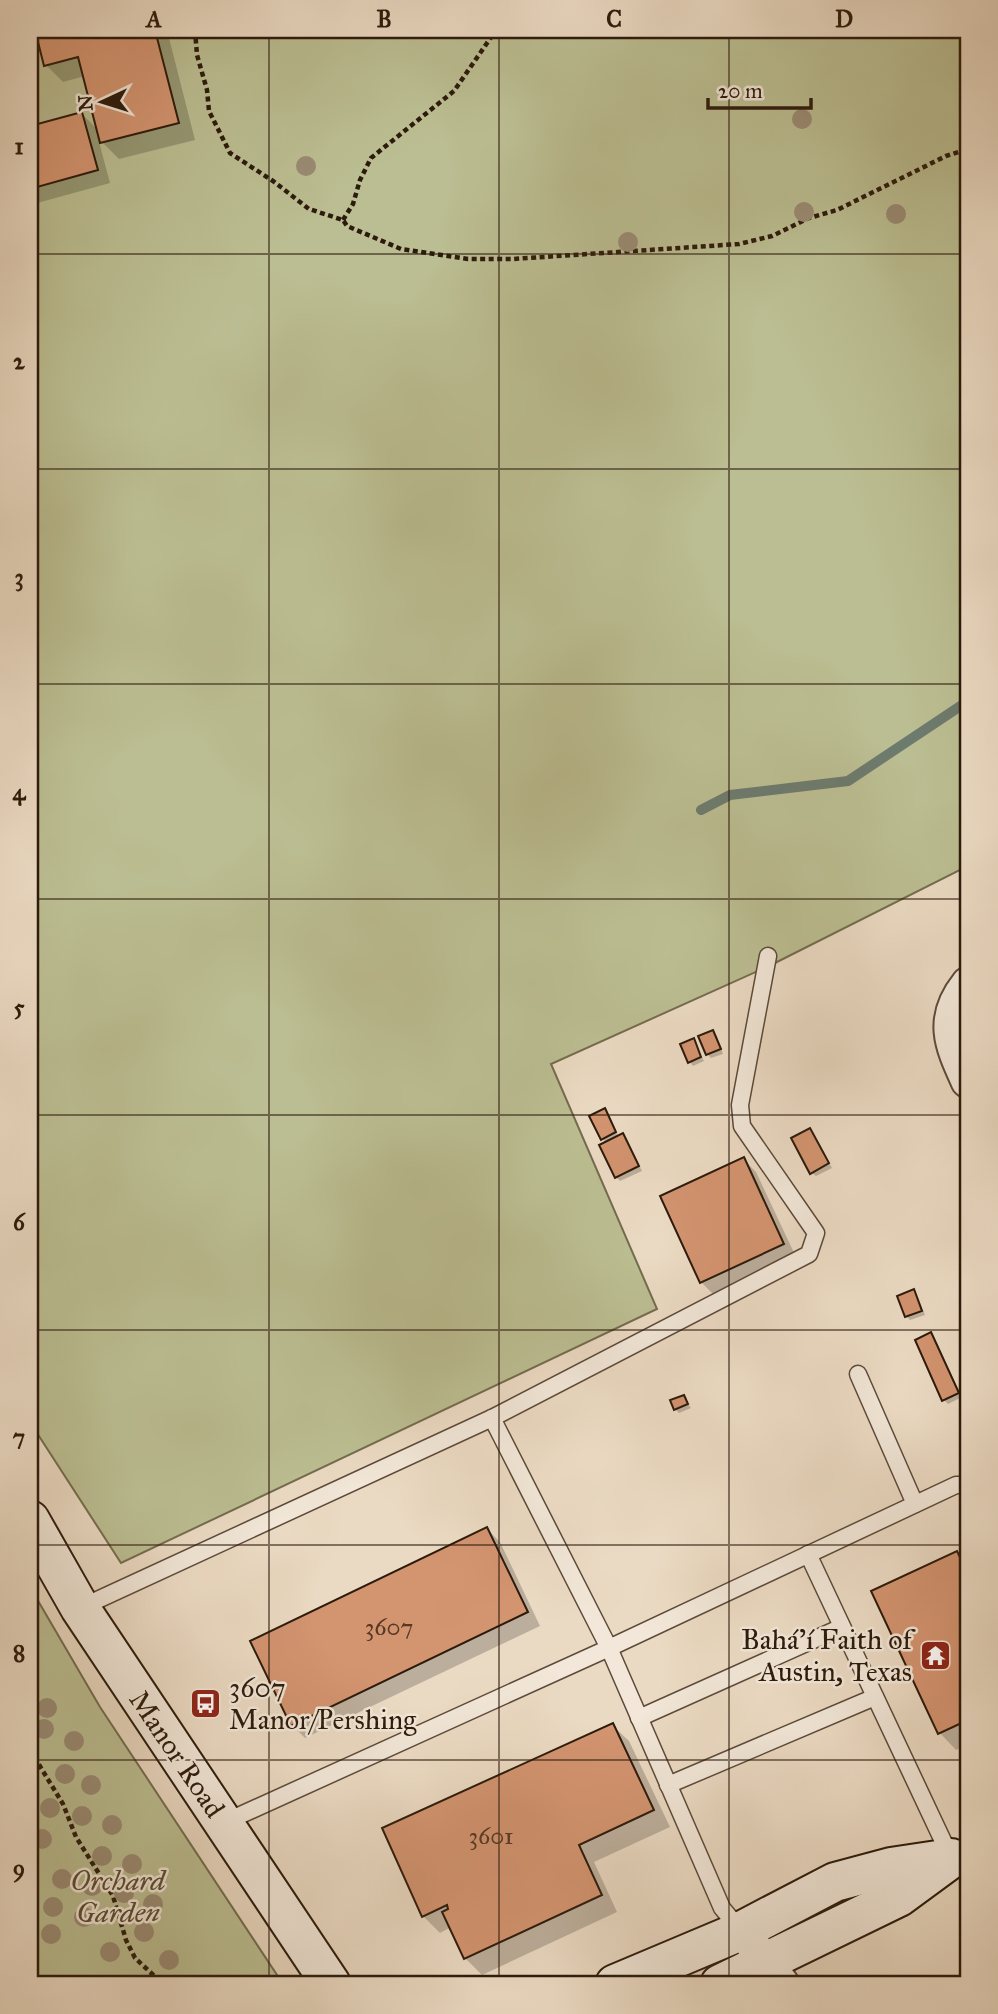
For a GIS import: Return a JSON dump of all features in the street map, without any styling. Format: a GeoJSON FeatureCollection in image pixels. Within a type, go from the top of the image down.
{"type":"FeatureCollection","features":[{"type":"Feature","properties":{"kind":"main road","name":"Manor Road"},"geometry":{"type":"LineString","coordinates":[[30,1520],[80,1608],[331,1984]]}},
{"type":"Feature","properties":{"kind":"main road"},"geometry":{"type":"LineString","coordinates":[[720,1984],[761,1956],[899,1897],[960,1854]]}},
{"type":"Feature","properties":{"kind":"main road"},"geometry":{"type":"LineString","coordinates":[[615,1984],[761,1956]]}},
{"type":"Feature","properties":{"kind":"street"},"geometry":{"type":"LineString","coordinates":[[968,984],[950,1019],[954,1049],[968,1081]]}},
{"type":"Feature","properties":{"kind":"lane"},"geometry":{"type":"LineString","coordinates":[[80,1608],[492,1418],[809,1254],[816,1233],[742,1126],[740,1105],[768,956]]}},
{"type":"Feature","properties":{"kind":"lane"},"geometry":{"type":"LineString","coordinates":[[858,1374],[915,1504]]}},
{"type":"Feature","properties":{"kind":"lane"},"geometry":{"type":"LineString","coordinates":[[492,1418],[609,1648],[722,1908],[761,1956]]}},
{"type":"Feature","properties":{"kind":"lane"},"geometry":{"type":"LineString","coordinates":[[223,1823],[609,1648],[956,1485],[963,1485],[968,1491]]}},
{"type":"Feature","properties":{"kind":"lane"},"geometry":{"type":"LineString","coordinates":[[808,1554],[875,1697],[960,1854]]}},
{"type":"Feature","properties":{"kind":"lane"},"geometry":{"type":"LineString","coordinates":[[639,1718],[842,1627]]}},
{"type":"Feature","properties":{"kind":"lane"},"geometry":{"type":"LineString","coordinates":[[668,1785],[875,1697]]}},
{"type":"Feature","properties":{"kind":"path"},"geometry":{"type":"LineString","coordinates":[[195,30],[197,55],[207,90],[209,111],[230,153],[309,209],[343,220],[347,226],[401,249],[468,259],[513,259],[739,244],[772,236],[809,218],[837,210],[946,156],[968,149]]}},
{"type":"Feature","properties":{"kind":"path"},"geometry":{"type":"LineString","coordinates":[[343,220],[353,204],[360,180],[371,158],[454,91],[496,30]]}},
{"type":"Feature","properties":{"kind":"path"},"geometry":{"type":"LineString","coordinates":[[30,1750],[63,1804],[76,1837],[113,1895],[126,1940],[135,1958],[163,1984]]}},
{"type":"Feature","properties":{"kind":"green space"},"geometry":{"type":"Polygon","coordinates":[[[30,30],[968,30],[968,866],[769,966],[551,1064],[657,1309],[121,1563],[30,1418],[30,30]]]}},
{"type":"Feature","properties":{"kind":"green space","name":"Orchard Garden"},"geometry":{"type":"Polygon","coordinates":[[[30,1587],[100,1707],[283,1984],[30,1984],[30,1587]]]}},
{"type":"Feature","properties":{"kind":"building"},"geometry":{"type":"Polygon","coordinates":[[[35,30],[155,30],[179,123],[100,143],[78,57],[44,66],[35,30]]]}},
{"type":"Feature","properties":{"kind":"building"},"geometry":{"type":"Polygon","coordinates":[[[82,112],[98,170],[30,189],[30,126],[82,112]]]}},
{"type":"Feature","properties":{"kind":"building"},"geometry":{"type":"Polygon","coordinates":[[[713,1030],[721,1049],[706,1055],[698,1036],[713,1030]]]}},
{"type":"Feature","properties":{"kind":"building"},"geometry":{"type":"Polygon","coordinates":[[[694,1038],[701,1057],[688,1063],[680,1044],[694,1038]]]}},
{"type":"Feature","properties":{"kind":"building"},"geometry":{"type":"Polygon","coordinates":[[[605,1108],[616,1132],[601,1140],[589,1116],[605,1108]]]}},
{"type":"Feature","properties":{"kind":"building"},"geometry":{"type":"Polygon","coordinates":[[[810,1128],[829,1163],[810,1174],[791,1138],[810,1128]]]}},
{"type":"Feature","properties":{"kind":"building"},"geometry":{"type":"Polygon","coordinates":[[[623,1133],[639,1166],[615,1178],[599,1145],[623,1133]]]}},
{"type":"Feature","properties":{"kind":"building"},"geometry":{"type":"Polygon","coordinates":[[[744,1157],[784,1244],[700,1283],[660,1196],[744,1157]]]}},
{"type":"Feature","properties":{"kind":"building"},"geometry":{"type":"Polygon","coordinates":[[[914,1289],[922,1311],[905,1317],[897,1296],[914,1289]]]}},
{"type":"Feature","properties":{"kind":"building"},"geometry":{"type":"Polygon","coordinates":[[[931,1332],[959,1393],[942,1401],[915,1340],[931,1332]]]}},
{"type":"Feature","properties":{"kind":"building"},"geometry":{"type":"Polygon","coordinates":[[[684,1395],[688,1404],[674,1410],[670,1400],[684,1395]]]}},
{"type":"Feature","properties":{"kind":"building"},"geometry":{"type":"Polygon","coordinates":[[[487,1527],[528,1612],[291,1726],[250,1641],[487,1527]]]}},
{"type":"Feature","properties":{"kind":"building","name":"Bahá'í Faith of Austin, Texas"},"geometry":{"type":"Polygon","coordinates":[[[957,1551],[968,1574],[968,1720],[938,1734],[871,1591],[957,1551]]]}},
{"type":"Feature","properties":{"kind":"building"},"geometry":{"type":"Polygon","coordinates":[[[613,1723],[654,1810],[579,1845],[602,1895],[464,1959],[442,1912],[448,1909],[447,1905],[422,1917],[382,1828],[613,1723]]]}},
{"type":"Feature","properties":{"kind":"waterway"},"geometry":{"type":"LineString","coordinates":[[701,810],[730,795],[848,781],[968,701]]}},
{"type":"Feature","properties":{"kind":"place","name":"Bahá'í Faith of Austin, Texas"},"geometry":{"type":"Point","coordinates":[935,1655]}},
{"type":"Feature","properties":{"kind":"place","name":"3607 Manor/Pershing"},"geometry":{"type":"Point","coordinates":[206,1703]}}]}
